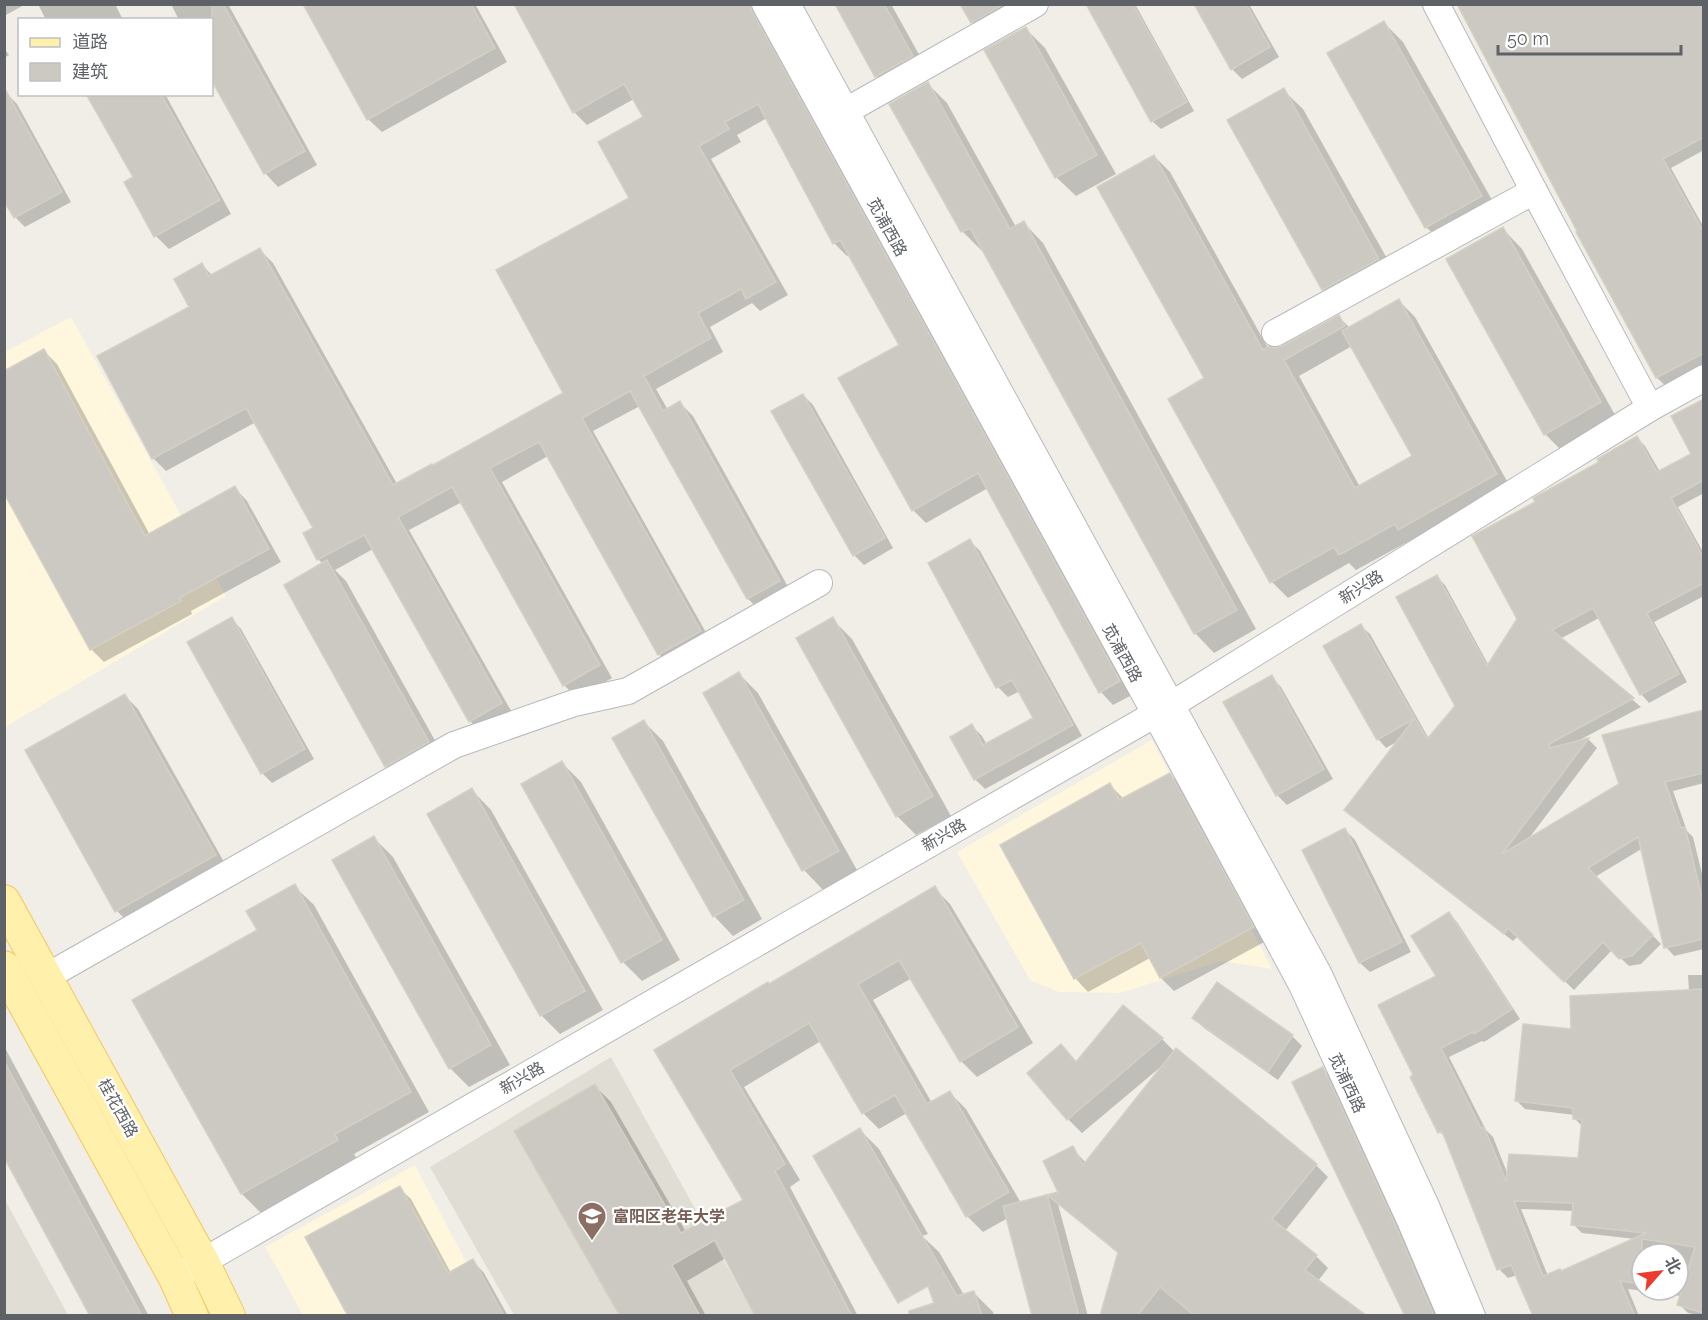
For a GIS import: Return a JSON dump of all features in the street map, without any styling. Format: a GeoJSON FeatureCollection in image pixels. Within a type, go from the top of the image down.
{"type":"FeatureCollection","features":[{"type":"Feature","properties":{"kind":"main road","name":"桂花西路"},"geometry":{"type":"LineString","coordinates":[[4,901],[203,1262],[229,1316]]}},
{"type":"Feature","properties":{"kind":"main road","name":"桂花西路"},"geometry":{"type":"LineString","coordinates":[[4,967],[175,1278],[192,1316]]}},
{"type":"Feature","properties":{"kind":"street","name":"苋浦西路"},"geometry":{"type":"LineString","coordinates":[[765,4],[1163,709],[1318,973],[1421,1195],[1472,1316]]}},
{"type":"Feature","properties":{"kind":"street","name":"苋浦西路"},"geometry":{"type":"LineString","coordinates":[[788,4],[1163,709],[1302,985],[1409,1218],[1451,1316]]}},
{"type":"Feature","properties":{"kind":"street"},"geometry":{"type":"LineString","coordinates":[[846,111],[1035,4]]}},
{"type":"Feature","properties":{"kind":"street"},"geometry":{"type":"LineString","coordinates":[[1436,4],[1650,408]]}},
{"type":"Feature","properties":{"kind":"street"},"geometry":{"type":"LineString","coordinates":[[1275,333],[1534,191]]}},
{"type":"Feature","properties":{"kind":"street","name":"新兴路"},"geometry":{"type":"LineString","coordinates":[[175,1278],[1163,709],[1650,408],[1704,378]]}},
{"type":"Feature","properties":{"kind":"street"},"geometry":{"type":"LineString","coordinates":[[46,977],[453,745],[574,702],[628,691],[819,583]]}},
{"type":"Feature","properties":{"kind":"shaded area"},"geometry":{"type":"Polygon","coordinates":[[[71,317],[226,596],[5,727],[5,352],[71,317]]]}},
{"type":"Feature","properties":{"kind":"shaded area"},"geometry":{"type":"Polygon","coordinates":[[[1152,740],[1272,969],[1221,961],[1120,993],[1059,992],[1030,980],[957,852],[1152,740]]]}},
{"type":"Feature","properties":{"kind":"shaded area","name":"富阳区老年大学"},"geometry":{"type":"Polygon","coordinates":[[[611,1057],[754,1315],[514,1315],[430,1167],[611,1057]]]}},
{"type":"Feature","properties":{"kind":"shaded area"},"geometry":{"type":"Polygon","coordinates":[[[415,1165],[494,1315],[303,1315],[265,1247],[415,1165]]]}},
{"type":"Feature","properties":{"kind":"shaded area"},"geometry":{"type":"Polygon","coordinates":[[[5,1200],[68,1315],[5,1315],[5,1200]]]}},
{"type":"Feature","properties":{"kind":"building"},"geometry":{"type":"Polygon","coordinates":[[[212,4],[223,4],[305,151],[264,174],[213,83],[212,4]]]}},
{"type":"Feature","properties":{"kind":"building"},"geometry":{"type":"Polygon","coordinates":[[[303,4],[471,4],[495,48],[367,120],[303,4]]]}},
{"type":"Feature","properties":{"kind":"building"},"geometry":{"type":"Polygon","coordinates":[[[514,4],[750,4],[1120,681],[1099,693],[978,473],[912,511],[838,378],[899,345],[840,240],[833,244],[758,104],[725,122],[729,129],[699,146],[776,282],[746,299],[741,289],[698,313],[711,338],[644,376],[663,411],[680,401],[780,581],[747,599],[630,391],[582,418],[701,631],[658,655],[539,442],[490,468],[600,665],[563,686],[452,487],[398,517],[502,703],[469,722],[364,535],[317,560],[303,533],[313,528],[246,408],[152,459],[97,356],[189,307],[174,279],[202,263],[209,276],[260,248],[393,485],[563,393],[496,270],[629,198],[598,142],[643,117],[624,84],[573,113],[514,4]]]}},
{"type":"Feature","properties":{"kind":"building"},"geometry":{"type":"Polygon","coordinates":[[[835,4],[884,4],[913,56],[875,77],[835,4]]]}},
{"type":"Feature","properties":{"kind":"building"},"geometry":{"type":"Polygon","coordinates":[[[960,4],[1004,4],[971,23],[960,4]]]}},
{"type":"Feature","properties":{"kind":"building"},"geometry":{"type":"Polygon","coordinates":[[[1086,4],[1133,4],[1187,102],[1151,122],[1086,4]]]}},
{"type":"Feature","properties":{"kind":"building"},"geometry":{"type":"Polygon","coordinates":[[[1194,4],[1246,4],[1270,47],[1231,70],[1194,4]]]}},
{"type":"Feature","properties":{"kind":"building"},"geometry":{"type":"Polygon","coordinates":[[[1457,4],[1704,4],[1704,137],[1663,159],[1704,233],[1704,353],[1656,378],[1576,232],[1457,4]]]}},
{"type":"Feature","properties":{"kind":"building"},"geometry":{"type":"Polygon","coordinates":[[[1384,21],[1482,196],[1425,228],[1327,53],[1384,21]]]}},
{"type":"Feature","properties":{"kind":"building"},"geometry":{"type":"Polygon","coordinates":[[[1026,27],[1097,155],[1055,178],[984,50],[1026,27]]]}},
{"type":"Feature","properties":{"kind":"building"},"geometry":{"type":"Polygon","coordinates":[[[928,82],[1010,229],[1024,221],[1237,610],[1194,634],[970,228],[961,232],[889,104],[928,82]]]}},
{"type":"Feature","properties":{"kind":"building"},"geometry":{"type":"Polygon","coordinates":[[[4,87],[62,192],[14,218],[4,201],[4,87]]]}},
{"type":"Feature","properties":{"kind":"building"},"geometry":{"type":"Polygon","coordinates":[[[1284,88],[1379,259],[1322,290],[1227,120],[1284,88]]]}},
{"type":"Feature","properties":{"kind":"building"},"geometry":{"type":"Polygon","coordinates":[[[87,96],[162,96],[220,200],[154,237],[124,182],[133,177],[87,96]]]}},
{"type":"Feature","properties":{"kind":"building"},"geometry":{"type":"Polygon","coordinates":[[[1154,155],[1263,350],[1269,346],[1275,348],[1282,346],[1339,315],[1345,326],[1284,360],[1355,488],[1412,456],[1342,331],[1399,299],[1497,474],[1398,530],[1395,524],[1339,555],[1334,547],[1270,583],[1168,399],[1204,378],[1097,187],[1154,155]]]}},
{"type":"Feature","properties":{"kind":"building"},"geometry":{"type":"Polygon","coordinates":[[[1503,227],[1601,402],[1544,435],[1446,259],[1503,227]]]}},
{"type":"Feature","properties":{"kind":"building"},"geometry":{"type":"Polygon","coordinates":[[[44,349],[145,536],[235,486],[269,549],[179,598],[181,601],[90,650],[4,493],[4,371],[44,349]]]}},
{"type":"Feature","properties":{"kind":"building"},"geometry":{"type":"Polygon","coordinates":[[[803,394],[885,538],[853,556],[771,411],[803,394]]]}},
{"type":"Feature","properties":{"kind":"building"},"geometry":{"type":"Polygon","coordinates":[[[1704,399],[1704,480],[1671,498],[1704,559],[1704,583],[1647,613],[1679,674],[1640,695],[1593,608],[1552,630],[1634,698],[1549,744],[1550,748],[1589,738],[1502,854],[1619,784],[1602,735],[1704,710],[1704,773],[1665,782],[1681,828],[1685,827],[1704,906],[1704,939],[1664,948],[1638,837],[1588,868],[1653,935],[1633,955],[1619,959],[1603,942],[1564,982],[1508,928],[1504,934],[1344,810],[1414,719],[1377,740],[1323,646],[1361,624],[1427,739],[1455,706],[1396,597],[1437,575],[1487,666],[1517,619],[1472,536],[1535,502],[1533,498],[1599,462],[1597,459],[1637,436],[1657,472],[1691,454],[1671,416],[1704,399]]]}},
{"type":"Feature","properties":{"kind":"building"},"geometry":{"type":"Polygon","coordinates":[[[970,539],[1073,725],[974,780],[950,737],[972,724],[983,745],[1033,718],[1012,680],[996,688],[928,563],[970,539]]]}},
{"type":"Feature","properties":{"kind":"building"},"geometry":{"type":"Polygon","coordinates":[[[327,560],[429,742],[385,767],[284,585],[327,560]]]}},
{"type":"Feature","properties":{"kind":"building"},"geometry":{"type":"Polygon","coordinates":[[[232,617],[305,749],[261,774],[187,642],[232,617]]]}},
{"type":"Feature","properties":{"kind":"building"},"geometry":{"type":"Polygon","coordinates":[[[833,617],[933,796],[896,817],[796,638],[833,617]]]}},
{"type":"Feature","properties":{"kind":"building"},"geometry":{"type":"Polygon","coordinates":[[[739,672],[839,851],[802,871],[703,693],[739,672]]]}},
{"type":"Feature","properties":{"kind":"building"},"geometry":{"type":"Polygon","coordinates":[[[1272,675],[1324,769],[1276,796],[1223,702],[1272,675]]]}},
{"type":"Feature","properties":{"kind":"building"},"geometry":{"type":"Polygon","coordinates":[[[125,694],[216,855],[115,912],[25,750],[125,694]]]}},
{"type":"Feature","properties":{"kind":"building"},"geometry":{"type":"Polygon","coordinates":[[[644,720],[744,900],[713,917],[612,738],[644,720]]]}},
{"type":"Feature","properties":{"kind":"building"},"geometry":{"type":"Polygon","coordinates":[[[562,761],[662,940],[621,963],[521,784],[562,761]]]}},
{"type":"Feature","properties":{"kind":"building"},"geometry":{"type":"Polygon","coordinates":[[[1170,773],[1254,927],[1160,978],[1141,943],[1074,979],[1000,845],[1110,783],[1119,800],[1170,773]]]}},
{"type":"Feature","properties":{"kind":"building"},"geometry":{"type":"Polygon","coordinates":[[[472,788],[585,991],[540,1016],[427,814],[472,788]]]}},
{"type":"Feature","properties":{"kind":"building"},"geometry":{"type":"Polygon","coordinates":[[[1345,828],[1402,942],[1359,963],[1302,850],[1345,828]]]}},
{"type":"Feature","properties":{"kind":"building"},"geometry":{"type":"Polygon","coordinates":[[[374,836],[491,1045],[449,1069],[332,860],[374,836]]]}},
{"type":"Feature","properties":{"kind":"building"},"geometry":{"type":"Polygon","coordinates":[[[295,884],[411,1092],[335,1134],[338,1140],[241,1194],[132,1000],[257,930],[246,911],[295,884]]]}},
{"type":"Feature","properties":{"kind":"building"},"geometry":{"type":"Polygon","coordinates":[[[935,886],[1018,1027],[960,1062],[899,960],[858,984],[927,1104],[950,1091],[1009,1192],[966,1217],[895,1095],[862,1114],[809,1023],[730,1070],[785,1164],[775,1171],[852,1316],[755,1316],[715,1240],[672,1265],[700,1316],[620,1316],[514,1131],[595,1084],[681,1233],[743,1200],[654,1050],[935,886]]]}},
{"type":"Feature","properties":{"kind":"building"},"geometry":{"type":"Polygon","coordinates":[[[1449,912],[1512,1009],[1474,1034],[1473,1032],[1441,1048],[1481,1128],[1484,1127],[1506,1181],[1509,1154],[1578,1158],[1582,1119],[1573,1119],[1573,1108],[1515,1101],[1523,1024],[1571,1029],[1570,996],[1704,989],[1704,1313],[1677,1305],[1678,1302],[1690,1302],[1690,1263],[1695,1247],[1690,1246],[1690,1242],[1642,1239],[1642,1242],[1630,1242],[1630,1282],[1620,1281],[1635,1316],[1533,1316],[1511,1265],[1497,1270],[1442,1131],[1438,1133],[1410,1077],[1413,1075],[1378,1005],[1436,976],[1411,936],[1449,912]],[[1514,1201],[1543,1276],[1560,1269],[1561,1271],[1646,1233],[1571,1225],[1573,1203],[1514,1201]]]}},
{"type":"Feature","properties":{"kind":"building"},"geometry":{"type":"Polygon","coordinates":[[[1217,982],[1293,1035],[1268,1072],[1192,1018],[1217,982]]]}},
{"type":"Feature","properties":{"kind":"building"},"geometry":{"type":"Polygon","coordinates":[[[1123,1005],[1163,1038],[1067,1120],[1027,1073],[1061,1044],[1076,1062],[1123,1005]]]}},
{"type":"Feature","properties":{"kind":"building"},"geometry":{"type":"Polygon","coordinates":[[[1176,1048],[1317,1164],[1272,1219],[1317,1255],[1305,1270],[1367,1316],[1195,1316],[1160,1287],[1137,1316],[1100,1316],[1118,1252],[1047,1195],[1079,1316],[1032,1316],[1003,1206],[1058,1192],[1043,1161],[1073,1146],[1083,1165],[1176,1048]]]}},
{"type":"Feature","properties":{"kind":"building"},"geometry":{"type":"Polygon","coordinates":[[[4,1061],[142,1316],[90,1316],[4,1157],[4,1061]]]}},
{"type":"Feature","properties":{"kind":"building"},"geometry":{"type":"Polygon","coordinates":[[[1323,1067],[1395,1224],[1434,1316],[1405,1316],[1292,1082],[1323,1067]]]}},
{"type":"Feature","properties":{"kind":"building"},"geometry":{"type":"Polygon","coordinates":[[[860,1128],[957,1296],[974,1291],[982,1316],[909,1316],[909,1311],[934,1303],[928,1286],[898,1303],[813,1156],[860,1128]]]}},
{"type":"Feature","properties":{"kind":"building"},"geometry":{"type":"Polygon","coordinates":[[[400,1186],[448,1273],[473,1259],[504,1316],[348,1316],[305,1237],[400,1186]]]}},
{"type":"Feature","properties":{"kind":"place","name":"富阳区老年大学"},"geometry":{"type":"Point","coordinates":[592,1242]}}]}
